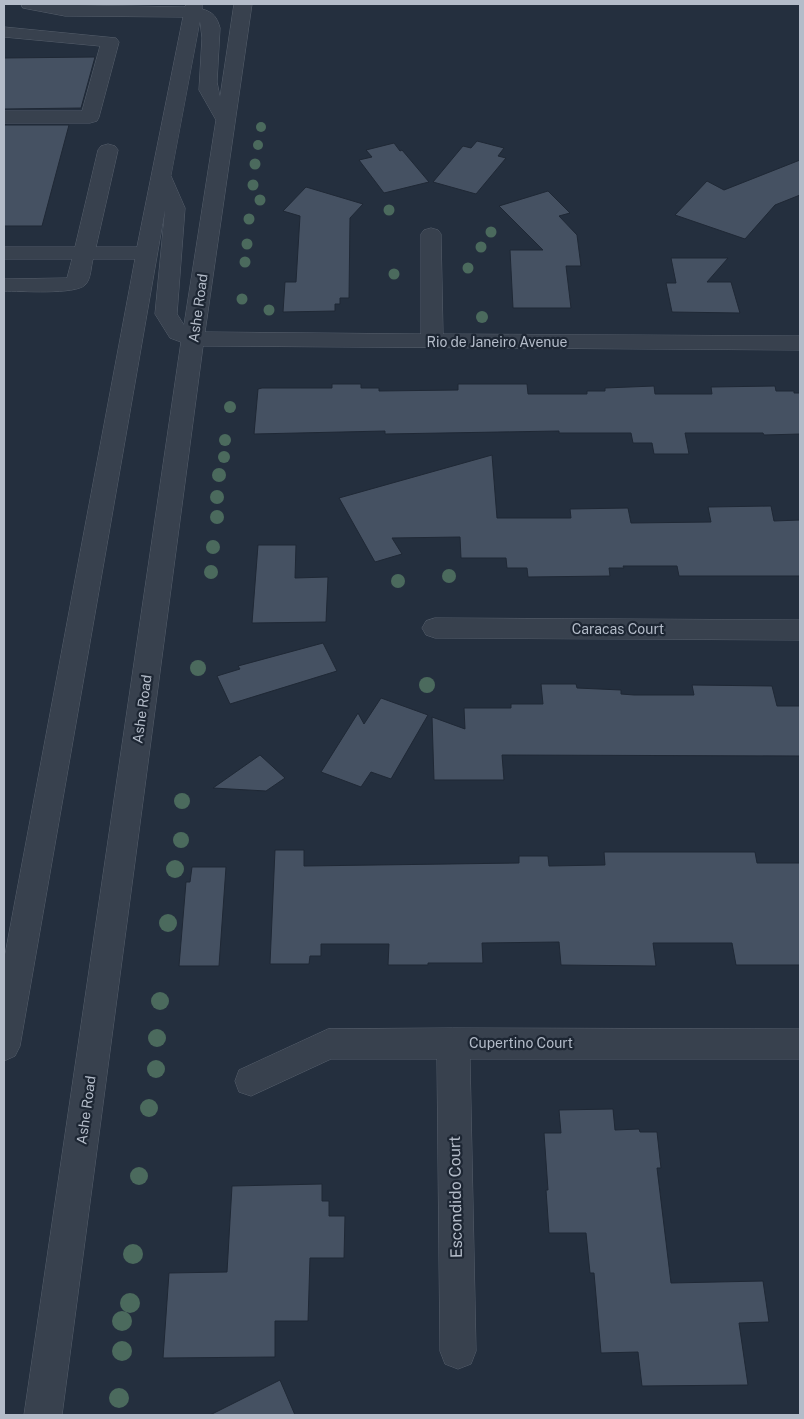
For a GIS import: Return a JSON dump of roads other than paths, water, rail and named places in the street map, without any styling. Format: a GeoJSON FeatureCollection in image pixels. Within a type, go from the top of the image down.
{"type":"FeatureCollection","features":[{"type":"Feature","properties":{"kind":"street"},"geometry":{"type":"LineString","coordinates":[[28,4],[64,11],[193,8],[208,20],[211,28],[207,70],[208,91],[226,120]]}},
{"type":"Feature","properties":{"kind":"street","name":"Ashe Road"},"geometry":{"type":"LineString","coordinates":[[43,1415],[193,339],[243,4]]}},
{"type":"Feature","properties":{"kind":"street"},"geometry":{"type":"LineString","coordinates":[[4,1046],[193,8]]}},
{"type":"Feature","properties":{"kind":"street"},"geometry":{"type":"LineString","coordinates":[[4,32],[110,42],[90,117],[4,117]]}},
{"type":"Feature","properties":{"kind":"street"},"geometry":{"type":"LineString","coordinates":[[4,285],[67,285],[77,282],[108,150]]}},
{"type":"Feature","properties":{"kind":"street"},"geometry":{"type":"LineString","coordinates":[[161,176],[176,208],[166,314],[178,333],[193,339]]}},
{"type":"Feature","properties":{"kind":"street"},"geometry":{"type":"LineString","coordinates":[[431,234],[432,342]]}},
{"type":"Feature","properties":{"kind":"street"},"geometry":{"type":"LineString","coordinates":[[4,253],[147,253]]}},
{"type":"Feature","properties":{"kind":"street","name":"Rio de Janeiro Avenue"},"geometry":{"type":"LineString","coordinates":[[193,339],[800,343]]}},
{"type":"Feature","properties":{"kind":"street","name":"Caracas Court"},"geometry":{"type":"LineString","coordinates":[[435,628],[800,630]]}},
{"type":"Feature","properties":{"kind":"street","name":"Escondido Court"},"geometry":{"type":"LineString","coordinates":[[453,1043],[458,1351]]}},
{"type":"Feature","properties":{"kind":"street","name":"Cupertino Court"},"geometry":{"type":"LineString","coordinates":[[251,1082],[328,1044],[800,1044]]}}]}
